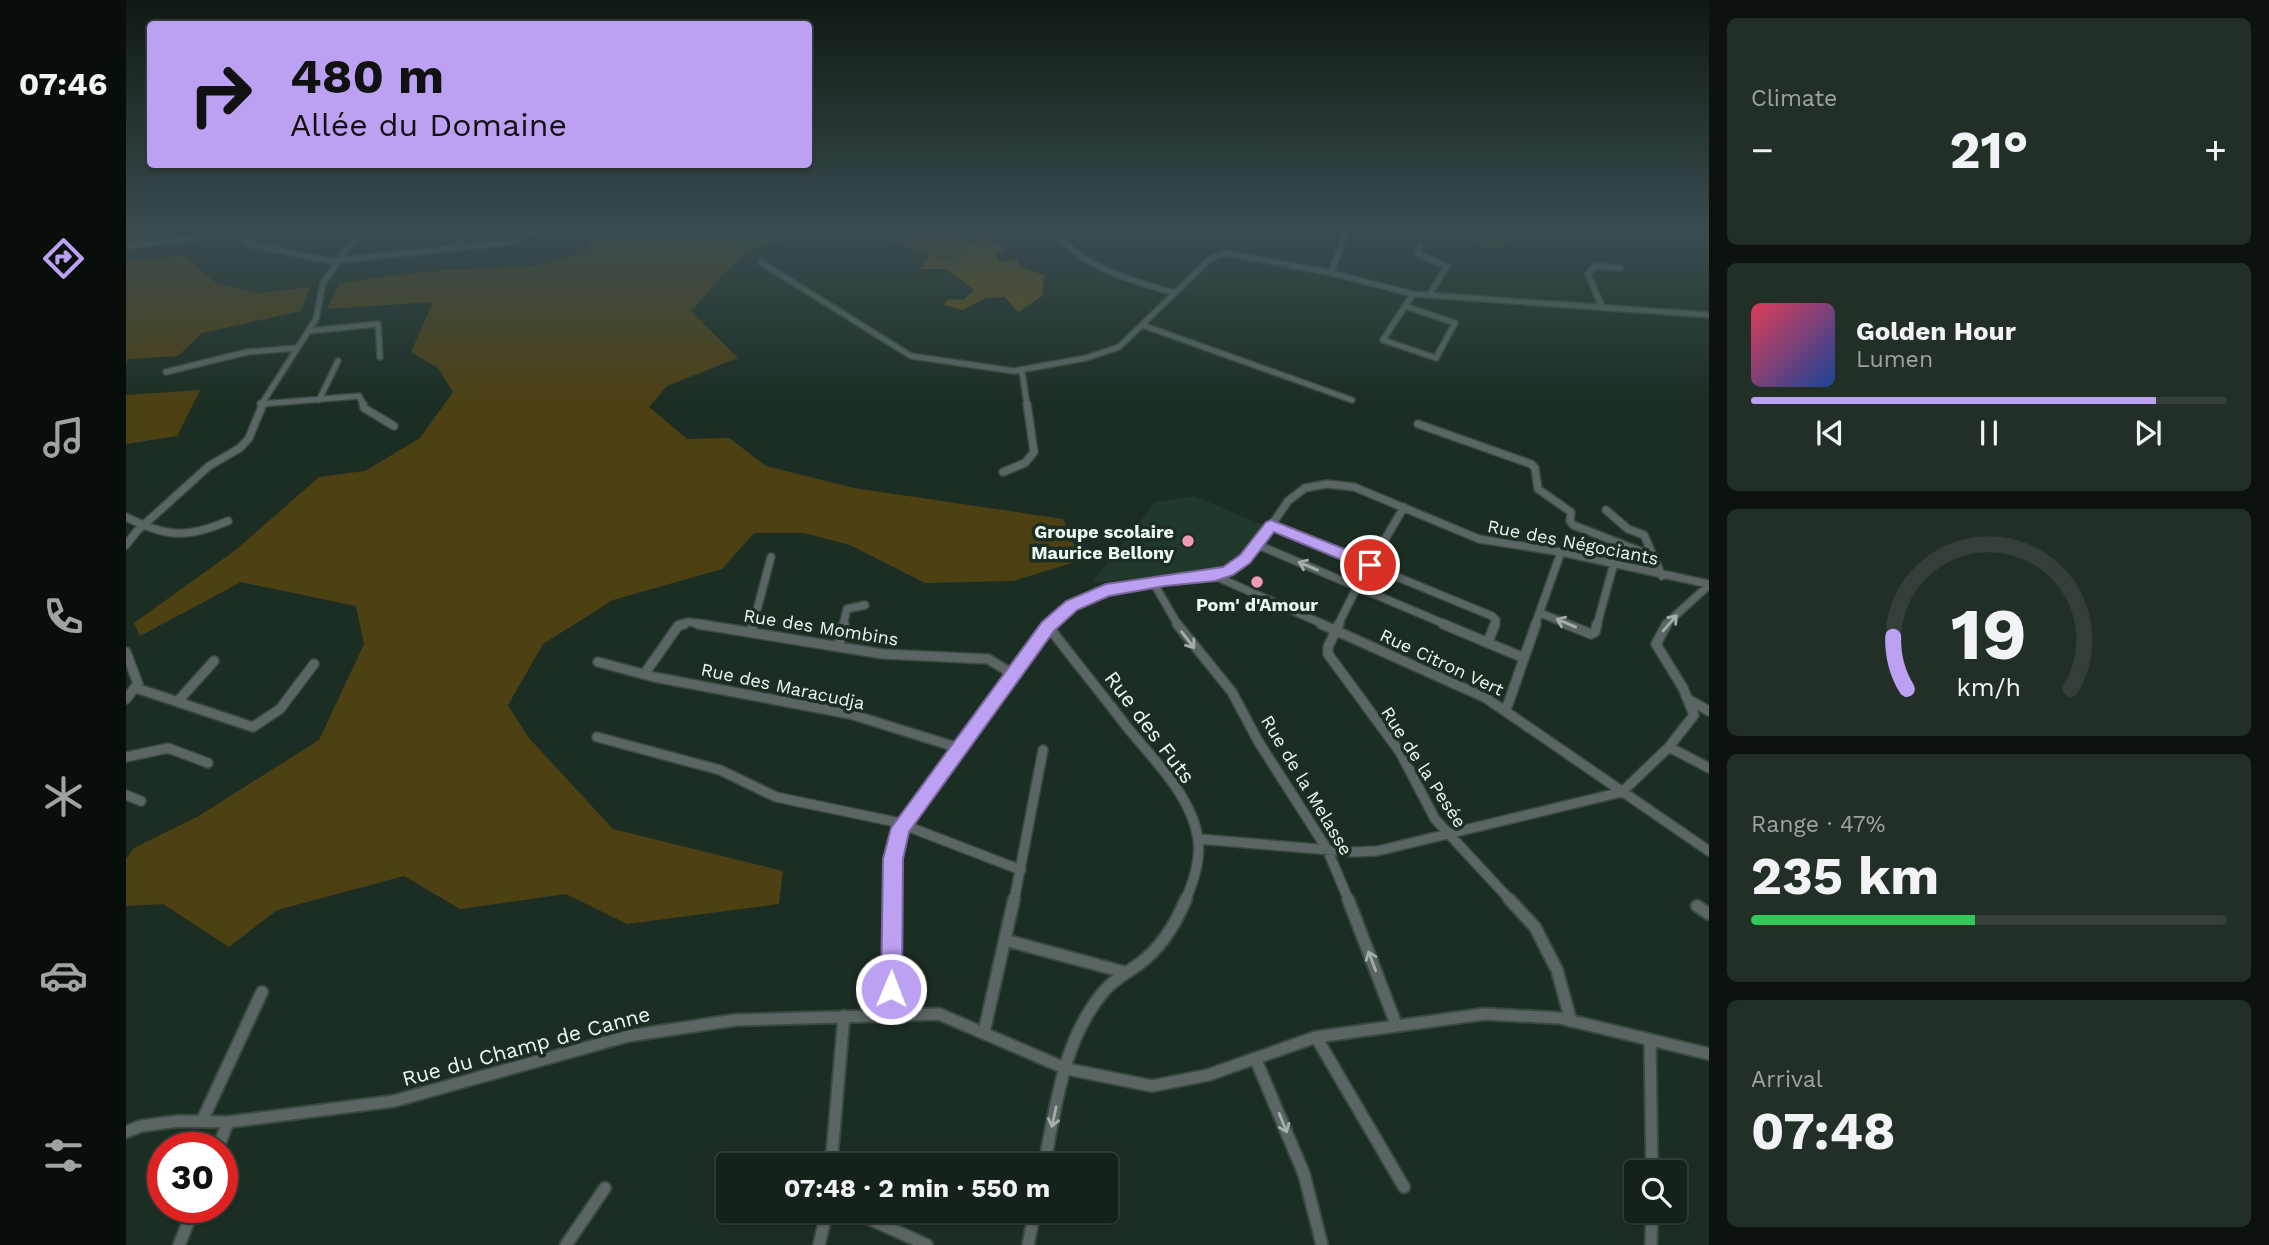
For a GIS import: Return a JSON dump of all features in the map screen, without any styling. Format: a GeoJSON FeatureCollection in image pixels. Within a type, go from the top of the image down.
{"type":"FeatureCollection","features":[{"type":"Feature","properties":{"kind":"street"},"geometry":{"type":"LineString","coordinates":[[126,545],[209,466],[240,448],[250,438],[261,404],[316,319],[322,287]]}},
{"type":"Feature","properties":{"kind":"street"},"geometry":{"type":"LineString","coordinates":[[801,287],[911,356],[954,364],[1022,371],[1119,347],[1180,287]]}},
{"type":"Feature","properties":{"kind":"street"},"geometry":{"type":"LineString","coordinates":[[1156,287],[1174,293]]}},
{"type":"Feature","properties":{"kind":"street"},"geometry":{"type":"LineString","coordinates":[[1389,287],[1429,295],[1709,315]]}},
{"type":"Feature","properties":{"kind":"street"},"geometry":{"type":"LineString","coordinates":[[1429,295],[1434,287]]}},
{"type":"Feature","properties":{"kind":"street"},"geometry":{"type":"LineString","coordinates":[[1594,287],[1602,307]]}},
{"type":"Feature","properties":{"kind":"street"},"geometry":{"type":"LineString","coordinates":[[1405,306],[1455,323],[1436,358],[1383,340],[1413,293]]}},
{"type":"Feature","properties":{"kind":"street"},"geometry":{"type":"LineString","coordinates":[[309,331],[378,324],[380,357]]}},
{"type":"Feature","properties":{"kind":"street"},"geometry":{"type":"LineString","coordinates":[[1142,325],[1352,400]]}},
{"type":"Feature","properties":{"kind":"street"},"geometry":{"type":"LineString","coordinates":[[166,372],[247,352],[297,348]]}},
{"type":"Feature","properties":{"kind":"street"},"geometry":{"type":"LineString","coordinates":[[319,400],[338,361]]}},
{"type":"Feature","properties":{"kind":"street"},"geometry":{"type":"LineString","coordinates":[[1003,472],[1025,463],[1034,452],[1022,371]]}},
{"type":"Feature","properties":{"kind":"street"},"geometry":{"type":"LineString","coordinates":[[261,404],[359,396],[364,408],[394,426]]}},
{"type":"Feature","properties":{"kind":"street"},"geometry":{"type":"LineString","coordinates":[[1418,424],[1531,464],[1535,468],[1533,482],[1536,488],[1571,512],[1570,521],[1573,526],[1655,557]]}},
{"type":"Feature","properties":{"kind":"street","name":"Rue des Négociants"},"geometry":{"type":"LineString","coordinates":[[891,1015],[893,859],[903,825],[1048,626],[1071,605],[1106,590],[1215,576],[1245,559],[1258,545],[1288,501],[1304,488],[1327,484],[1354,487],[1479,539],[1561,552],[1662,576],[1709,584]]}},
{"type":"Feature","properties":{"kind":"street"},"geometry":{"type":"LineString","coordinates":[[1336,630],[1357,587],[1404,507]]}},
{"type":"Feature","properties":{"kind":"street"},"geometry":{"type":"LineString","coordinates":[[1606,510],[1628,529],[1644,535],[1662,576]]}},
{"type":"Feature","properties":{"kind":"street"},"geometry":{"type":"LineString","coordinates":[[126,517],[153,532],[174,536],[194,534],[228,521]]}},
{"type":"Feature","properties":{"kind":"street"},"geometry":{"type":"LineString","coordinates":[[1271,525],[1493,616],[1496,620],[1488,642]]}},
{"type":"Feature","properties":{"kind":"street"},"geometry":{"type":"LineString","coordinates":[[1258,545],[1524,658]]}},
{"type":"Feature","properties":{"kind":"street"},"geometry":{"type":"LineString","coordinates":[[1506,710],[1561,552]]}},
{"type":"Feature","properties":{"kind":"street"},"geometry":{"type":"LineString","coordinates":[[751,631],[771,557]]}},
{"type":"Feature","properties":{"kind":"street"},"geometry":{"type":"LineString","coordinates":[[1540,612],[1591,634],[1595,632],[1614,564]]}},
{"type":"Feature","properties":{"kind":"street","name":"Rue Citron Vert"},"geometry":{"type":"LineString","coordinates":[[1215,576],[1486,698],[1709,851]]}},
{"type":"Feature","properties":{"kind":"street","name":"Rue de la Melasse"},"geometry":{"type":"LineString","coordinates":[[1153,582],[1176,624],[1232,692],[1258,741],[1327,849],[1396,1024]]}},
{"type":"Feature","properties":{"kind":"street"},"geometry":{"type":"LineString","coordinates":[[1709,584],[1665,625],[1656,644],[1674,679],[1691,701],[1709,711]]}},
{"type":"Feature","properties":{"kind":"street"},"geometry":{"type":"LineString","coordinates":[[839,645],[847,609],[865,605]]}},
{"type":"Feature","properties":{"kind":"street","name":"Rue des Mombins"},"geometry":{"type":"LineString","coordinates":[[645,673],[678,626],[683,623],[751,631],[898,656],[988,659],[1013,674]]}},
{"type":"Feature","properties":{"kind":"street","name":"Rue des Futs"},"geometry":{"type":"LineString","coordinates":[[1048,626],[1167,777],[1189,813],[1199,839]]}},
{"type":"Feature","properties":{"kind":"street","name":"Rue de la Pesée"},"geometry":{"type":"LineString","coordinates":[[1336,630],[1328,647],[1332,661],[1400,752],[1435,819],[1447,835],[1503,890],[1535,927],[1557,970],[1571,1021]]}},
{"type":"Feature","properties":{"kind":"street"},"geometry":{"type":"LineString","coordinates":[[126,652],[137,682],[136,688],[126,699]]}},
{"type":"Feature","properties":{"kind":"street"},"geometry":{"type":"LineString","coordinates":[[178,701],[214,661]]}},
{"type":"Feature","properties":{"kind":"street","name":"Rue des Maracudja"},"geometry":{"type":"LineString","coordinates":[[598,662],[849,714],[959,748]]}},
{"type":"Feature","properties":{"kind":"street"},"geometry":{"type":"LineString","coordinates":[[136,688],[253,727],[261,725],[293,694],[314,664]]}},
{"type":"Feature","properties":{"kind":"street"},"geometry":{"type":"LineString","coordinates":[[1047,1153],[1060,1089],[1083,1024],[1102,993],[1124,972],[1140,965],[1159,945],[1184,908],[1194,879],[1199,839],[1377,851],[1622,792],[1669,747],[1694,715],[1691,701]]}},
{"type":"Feature","properties":{"kind":"street"},"geometry":{"type":"LineString","coordinates":[[597,737],[720,770],[776,797],[903,825],[1021,870]]}},
{"type":"Feature","properties":{"kind":"street"},"geometry":{"type":"LineString","coordinates":[[1669,747],[1709,768]]}},
{"type":"Feature","properties":{"kind":"street"},"geometry":{"type":"LineString","coordinates":[[126,757],[154,748],[177,748],[208,763]]}},
{"type":"Feature","properties":{"kind":"street"},"geometry":{"type":"LineString","coordinates":[[984,1032],[1021,870],[1043,750]]}},
{"type":"Feature","properties":{"kind":"street"},"geometry":{"type":"LineString","coordinates":[[126,795],[141,801]]}},
{"type":"Feature","properties":{"kind":"street"},"geometry":{"type":"LineString","coordinates":[[1697,906],[1709,914]]}},
{"type":"Feature","properties":{"kind":"street"},"geometry":{"type":"LineString","coordinates":[[1005,940],[1124,972]]}},
{"type":"Feature","properties":{"kind":"street"},"geometry":{"type":"LineString","coordinates":[[202,1121],[262,992]]}},
{"type":"Feature","properties":{"kind":"street","name":"Rue du Champ de Canne"},"geometry":{"type":"LineString","coordinates":[[126,1132],[141,1126],[179,1121],[228,1122],[394,1101],[628,1036],[735,1020],[939,1014],[1067,1069],[1152,1086],[1208,1075],[1316,1037],[1484,1014],[1571,1021],[1709,1054]]}},
{"type":"Feature","properties":{"kind":"street"},"geometry":{"type":"LineString","coordinates":[[832,1153],[844,1016]]}},
{"type":"Feature","properties":{"kind":"street"},"geometry":{"type":"LineString","coordinates":[[1316,1037],[1404,1187]]}},
{"type":"Feature","properties":{"kind":"street"},"geometry":{"type":"LineString","coordinates":[[1650,1040],[1652,1160]]}},
{"type":"Feature","properties":{"kind":"street"},"geometry":{"type":"LineString","coordinates":[[1256,1060],[1283,1121],[1318,1217],[1322,1245]]}},
{"type":"Feature","properties":{"kind":"street"},"geometry":{"type":"LineString","coordinates":[[224,1132],[228,1122]]}},
{"type":"Feature","properties":{"kind":"street"},"geometry":{"type":"LineString","coordinates":[[566,1245],[606,1188]]}},
{"type":"Feature","properties":{"kind":"street"},"geometry":{"type":"LineString","coordinates":[[179,1245],[188,1223]]}},
{"type":"Feature","properties":{"kind":"street"},"geometry":{"type":"LineString","coordinates":[[819,1245],[824,1223]]}},
{"type":"Feature","properties":{"kind":"street"},"geometry":{"type":"LineString","coordinates":[[878,1223],[927,1245]]}},
{"type":"Feature","properties":{"kind":"street"},"geometry":{"type":"LineString","coordinates":[[1028,1245],[1033,1223]]}},
{"type":"Feature","properties":{"kind":"street"},"geometry":{"type":"LineString","coordinates":[[1651,1223],[1651,1245]]}},
{"type":"Feature","properties":{"kind":"shaded area"},"geometry":{"type":"Polygon","coordinates":[[[126,287],[233,287],[258,293],[310,287],[301,311],[202,333],[178,356],[129,359],[126,362],[126,287]]]}},
{"type":"Feature","properties":{"kind":"shaded area"},"geometry":{"type":"Polygon","coordinates":[[[338,287],[713,287],[691,311],[738,358],[667,386],[649,407],[687,439],[729,438],[766,466],[854,488],[1063,519],[1081,560],[1014,581],[925,583],[850,545],[804,533],[754,533],[722,569],[613,600],[543,644],[508,705],[528,737],[613,829],[783,871],[779,904],[627,924],[566,894],[460,909],[404,876],[277,910],[229,947],[163,904],[126,906],[126,859],[134,848],[197,817],[319,740],[364,644],[356,606],[241,582],[140,636],[134,623],[237,549],[319,477],[365,471],[420,438],[453,392],[438,368],[411,352],[433,302],[327,309],[338,287]]]}},
{"type":"Feature","properties":{"kind":"shaded area"},"geometry":{"type":"Polygon","coordinates":[[[970,287],[1043,287],[1042,296],[1018,312],[1005,297],[985,298],[963,310],[944,305],[948,299],[963,300],[974,290],[970,287]]]}},
{"type":"Feature","properties":{"kind":"shaded area"},"geometry":{"type":"Polygon","coordinates":[[[200,390],[177,436],[126,444],[126,395],[200,390]]]}},
{"type":"Feature","properties":{"kind":"shaded area","name":"Groupe scolaire Maurice Bellony"},"geometry":{"type":"Polygon","coordinates":[[[1194,496],[1263,525],[1240,556],[1219,569],[1092,583],[1155,502],[1194,496]]]}},
{"type":"Feature","properties":{"kind":"place","name":"Groupe scolaire Maurice Bellony"},"geometry":{"type":"Point","coordinates":[1188,541]}},
{"type":"Feature","properties":{"kind":"place","name":"Pom' d'Amour"},"geometry":{"type":"Point","coordinates":[1257,582]}},
{"type":"Feature","properties":{"kind":"route"},"geometry":{"type":"LineString","coordinates":[[891,989],[893,859],[901,828],[1048,626],[1071,605],[1106,590],[1165,580],[1215,576],[1228,571],[1245,559],[1271,525],[1370,565]]}}]}
